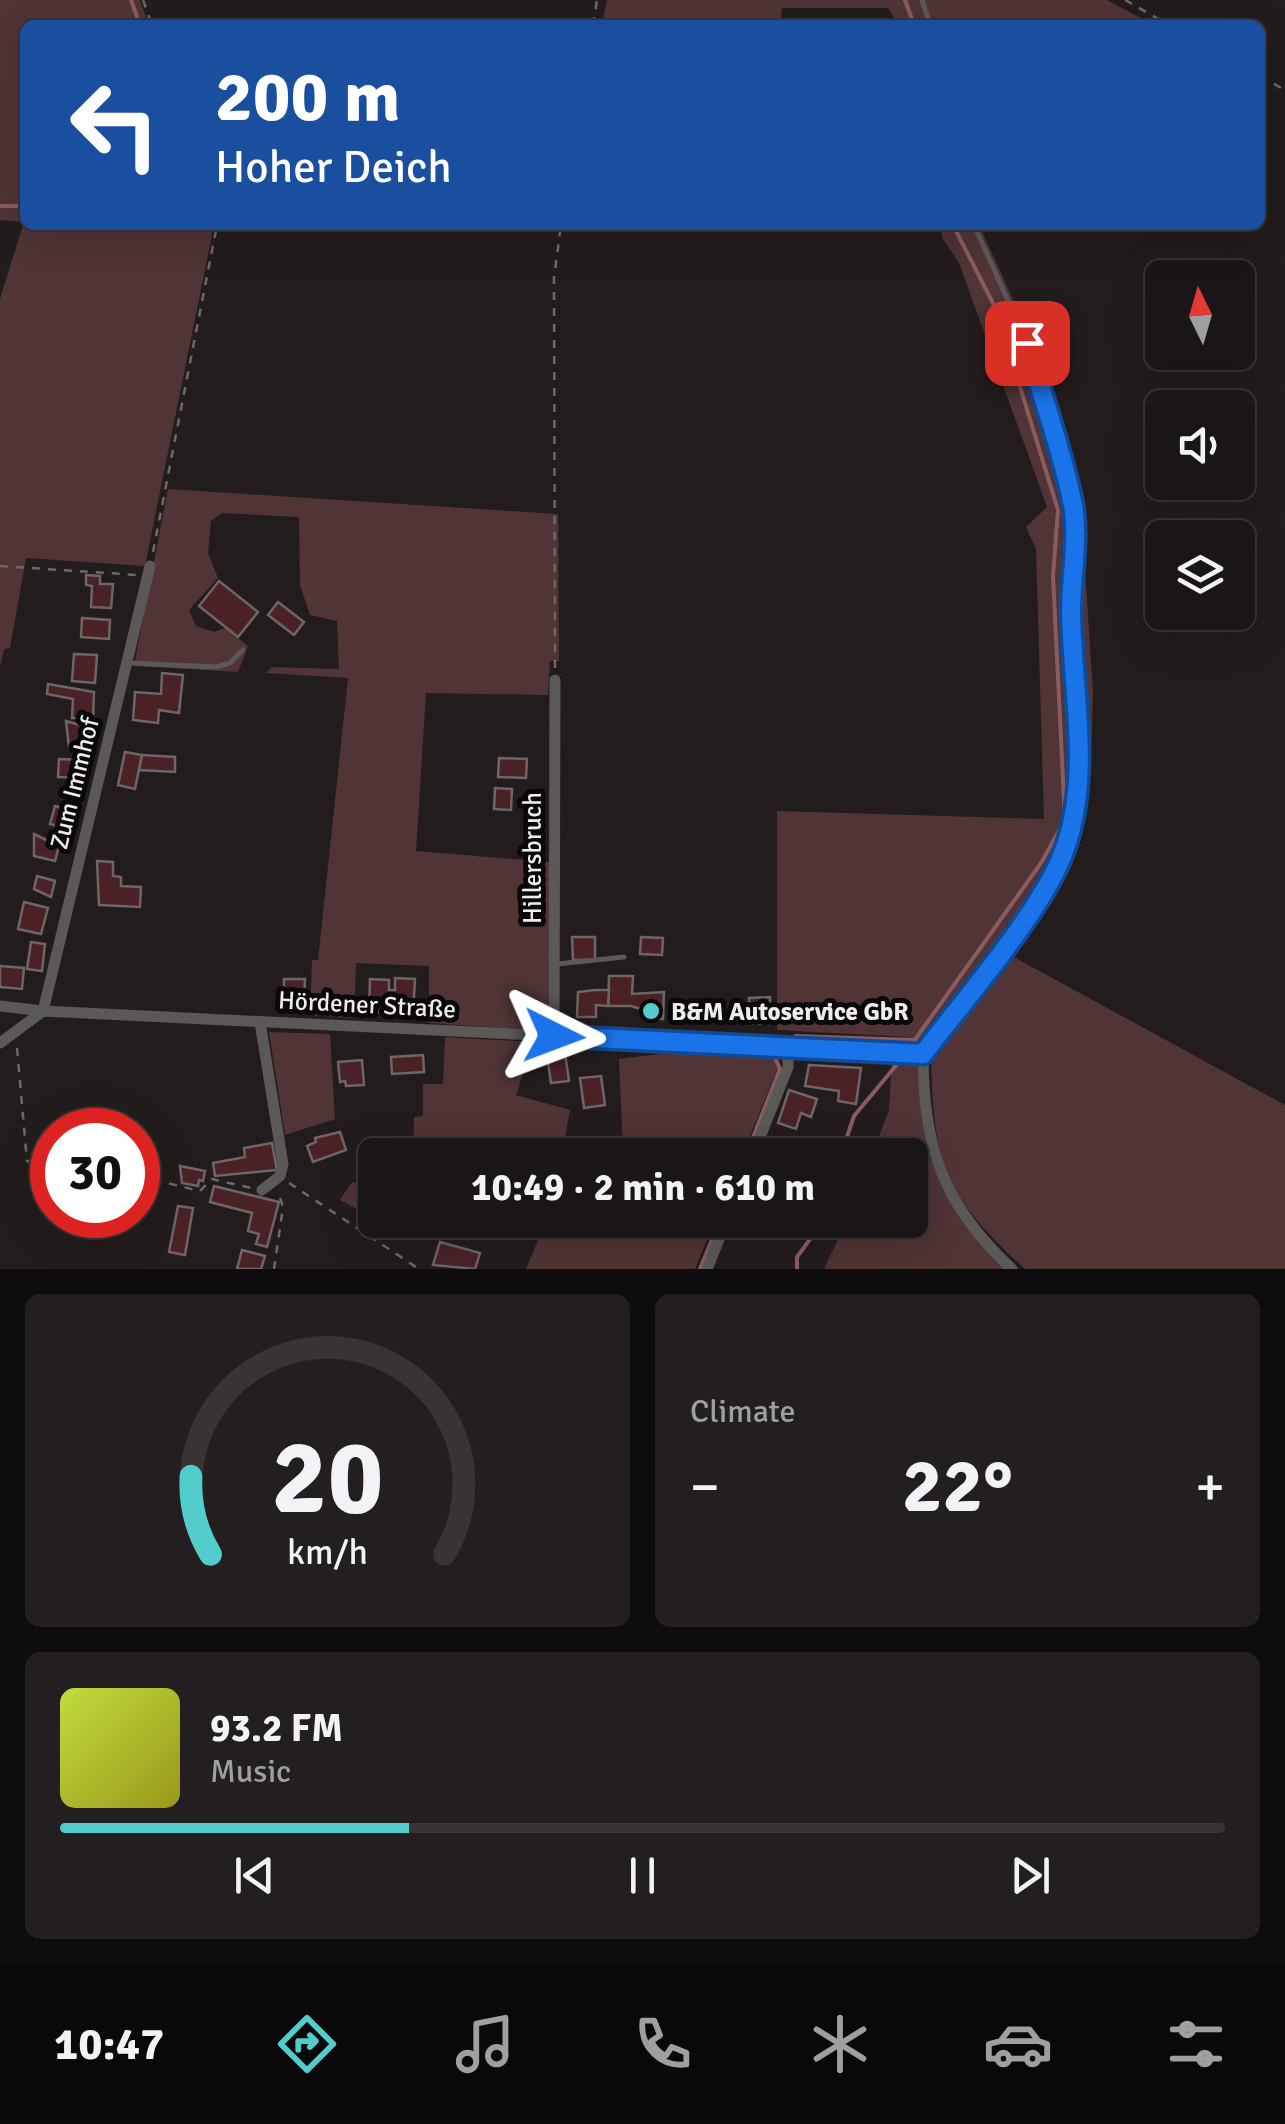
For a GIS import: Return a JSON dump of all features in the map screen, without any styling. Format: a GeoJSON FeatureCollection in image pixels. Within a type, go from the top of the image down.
{"type":"FeatureCollection","features":[{"type":"Feature","properties":{"kind":"street","name":"Zum Immhof"},"geometry":{"type":"LineString","coordinates":[[42,1011],[149,571]]}},
{"type":"Feature","properties":{"kind":"street","name":"Hillersbruch"},"geometry":{"type":"LineString","coordinates":[[554,1036],[555,680]]}},
{"type":"Feature","properties":{"kind":"street","name":"Hördener Straße"},"geometry":{"type":"LineString","coordinates":[[0,1006],[911,1052]]}},
{"type":"Feature","properties":{"kind":"street"},"geometry":{"type":"LineString","coordinates":[[0,1043],[42,1011]]}},
{"type":"Feature","properties":{"kind":"street"},"geometry":{"type":"LineString","coordinates":[[260,1022],[283,1164],[277,1179],[262,1190]]}},
{"type":"Feature","properties":{"kind":"street"},"geometry":{"type":"LineString","coordinates":[[760,1138],[788,1067],[788,1047]]}},
{"type":"Feature","properties":{"kind":"street"},"geometry":{"type":"LineString","coordinates":[[911,1052],[942,1179],[966,1223],[1012,1269]]}},
{"type":"Feature","properties":{"kind":"street"},"geometry":{"type":"LineString","coordinates":[[707,1269],[720,1238]]}},
{"type":"Feature","properties":{"kind":"lane"},"geometry":{"type":"LineString","coordinates":[[911,1052],[1058,865],[1069,838],[1078,760],[1079,694],[1072,630],[1074,508],[1027,343],[976,230]]}},
{"type":"Feature","properties":{"kind":"lane"},"geometry":{"type":"LineString","coordinates":[[128,662],[216,667],[230,663],[243,650]]}},
{"type":"Feature","properties":{"kind":"lane"},"geometry":{"type":"LineString","coordinates":[[554,964],[624,957]]}},
{"type":"Feature","properties":{"kind":"path"},"geometry":{"type":"LineString","coordinates":[[1124,0],[1161,20]]}},
{"type":"Feature","properties":{"kind":"path"},"geometry":{"type":"LineString","coordinates":[[0,566],[149,571],[215,230]]}},
{"type":"Feature","properties":{"kind":"path"},"geometry":{"type":"LineString","coordinates":[[555,680],[554,278],[560,230]]}},
{"type":"Feature","properties":{"kind":"path"},"geometry":{"type":"LineString","coordinates":[[16,1032],[30,1162]]}},
{"type":"Feature","properties":{"kind":"path"},"geometry":{"type":"LineString","coordinates":[[160,1181],[200,1191],[212,1179],[262,1190]]}},
{"type":"Feature","properties":{"kind":"path"},"geometry":{"type":"LineString","coordinates":[[274,1269],[282,1208],[277,1179]]}},
{"type":"Feature","properties":{"kind":"path"},"geometry":{"type":"LineString","coordinates":[[277,1179],[419,1269]]}},
{"type":"Feature","properties":{"kind":"shaded area"},"geometry":{"type":"Polygon","coordinates":[[[0,0],[140,0],[147,20],[20,20],[20,222],[0,220],[0,0]]]}},
{"type":"Feature","properties":{"kind":"shaded area"},"geometry":{"type":"Polygon","coordinates":[[[607,0],[1107,0],[1141,18],[895,20],[888,8],[782,8],[781,20],[603,20],[607,0]]]}},
{"type":"Feature","properties":{"kind":"shaded area"},"geometry":{"type":"Polygon","coordinates":[[[22,230],[213,230],[145,566],[26,558],[10,648],[4,649],[0,667],[0,299],[22,230]]]}},
{"type":"Feature","properties":{"kind":"shaded area"},"geometry":{"type":"Polygon","coordinates":[[[941,230],[981,230],[1033,343],[1081,507],[1093,693],[1091,761],[1080,843],[1069,872],[1012,956],[1285,1105],[1285,1269],[1025,1269],[976,1220],[948,1175],[935,1123],[931,1054],[904,1048],[910,1037],[777,1030],[777,811],[1044,819],[1036,549],[1026,527],[1047,507],[959,263],[941,230]]]}},
{"type":"Feature","properties":{"kind":"shaded area"},"geometry":{"type":"Polygon","coordinates":[[[168,489],[558,514],[559,661],[550,661],[548,695],[426,693],[416,851],[550,862],[548,1031],[429,1023],[429,966],[356,963],[354,1018],[310,1015],[312,960],[318,960],[348,678],[266,673],[272,667],[339,669],[337,621],[310,615],[300,585],[299,517],[222,513],[211,521],[208,553],[218,578],[189,610],[196,626],[214,632],[225,628],[248,646],[238,672],[134,666],[168,489]]]}},
{"type":"Feature","properties":{"kind":"shaded area"},"geometry":{"type":"Polygon","coordinates":[[[269,1032],[330,1034],[335,1119],[285,1135],[269,1032]]]}},
{"type":"Feature","properties":{"kind":"shaded area"},"geometry":{"type":"Polygon","coordinates":[[[445,1037],[534,1042],[516,1095],[570,1110],[565,1138],[413,1138],[414,1117],[423,1116],[423,1084],[443,1084],[445,1037]]]}},
{"type":"Feature","properties":{"kind":"shaded area"},"geometry":{"type":"Polygon","coordinates":[[[667,1053],[772,1057],[779,1065],[749,1138],[622,1138],[619,1059],[667,1053]]]}},
{"type":"Feature","properties":{"kind":"shaded area"},"geometry":{"type":"Polygon","coordinates":[[[892,1054],[920,1056],[926,1138],[878,1138],[889,1110],[892,1054]]]}},
{"type":"Feature","properties":{"kind":"shaded area"},"geometry":{"type":"Polygon","coordinates":[[[928,1152],[940,1182],[1007,1269],[824,1269],[839,1238],[928,1238],[928,1152]]]}},
{"type":"Feature","properties":{"kind":"shaded area"},"geometry":{"type":"Polygon","coordinates":[[[352,1182],[358,1183],[358,1210],[340,1200],[352,1182]]]}},
{"type":"Feature","properties":{"kind":"shaded area"},"geometry":{"type":"Polygon","coordinates":[[[539,1238],[708,1238],[695,1269],[526,1269],[539,1238]]]}},
{"type":"Feature","properties":{"kind":"building"},"geometry":{"type":"Polygon","coordinates":[[[86,575],[100,576],[100,584],[113,584],[111,608],[91,607],[92,586],[86,585],[86,575]]]}},
{"type":"Feature","properties":{"kind":"building"},"geometry":{"type":"Polygon","coordinates":[[[219,581],[258,612],[238,637],[199,606],[219,581]]]}},
{"type":"Feature","properties":{"kind":"building"},"geometry":{"type":"Polygon","coordinates":[[[278,602],[304,622],[294,635],[268,615],[278,602]]]}},
{"type":"Feature","properties":{"kind":"building"},"geometry":{"type":"Polygon","coordinates":[[[82,618],[110,620],[109,639],[81,637],[82,618]]]}},
{"type":"Feature","properties":{"kind":"building"},"geometry":{"type":"Polygon","coordinates":[[[74,654],[97,655],[95,683],[72,681],[74,654]]]}},
{"type":"Feature","properties":{"kind":"building"},"geometry":{"type":"Polygon","coordinates":[[[162,673],[183,675],[179,713],[159,710],[158,723],[133,720],[135,692],[161,694],[162,673]]]}},
{"type":"Feature","properties":{"kind":"building"},"geometry":{"type":"Polygon","coordinates":[[[48,684],[94,692],[93,719],[72,718],[73,699],[47,694],[48,684]]]}},
{"type":"Feature","properties":{"kind":"building"},"geometry":{"type":"Polygon","coordinates":[[[66,721],[90,728],[89,749],[69,748],[66,721]]]}},
{"type":"Feature","properties":{"kind":"building"},"geometry":{"type":"Polygon","coordinates":[[[125,752],[142,755],[135,789],[118,785],[125,752]]]}},
{"type":"Feature","properties":{"kind":"building"},"geometry":{"type":"Polygon","coordinates":[[[142,755],[175,757],[175,772],[139,770],[142,755]]]}},
{"type":"Feature","properties":{"kind":"building"},"geometry":{"type":"Polygon","coordinates":[[[499,758],[527,759],[526,778],[498,777],[499,758]]]}},
{"type":"Feature","properties":{"kind":"building"},"geometry":{"type":"Polygon","coordinates":[[[59,759],[80,760],[79,778],[58,777],[59,759]]]}},
{"type":"Feature","properties":{"kind":"building"},"geometry":{"type":"Polygon","coordinates":[[[495,788],[512,789],[511,810],[494,809],[495,788]]]}},
{"type":"Feature","properties":{"kind":"building"},"geometry":{"type":"Polygon","coordinates":[[[55,806],[72,810],[68,828],[50,824],[55,806]]]}},
{"type":"Feature","properties":{"kind":"building"},"geometry":{"type":"Polygon","coordinates":[[[34,834],[59,846],[55,861],[34,856],[34,834]]]}},
{"type":"Feature","properties":{"kind":"building"},"geometry":{"type":"Polygon","coordinates":[[[97,861],[113,862],[113,876],[121,877],[121,886],[141,887],[140,907],[99,905],[97,861]]]}},
{"type":"Feature","properties":{"kind":"building"},"geometry":{"type":"Polygon","coordinates":[[[37,876],[55,881],[51,897],[34,889],[37,876]]]}},
{"type":"Feature","properties":{"kind":"building"},"geometry":{"type":"Polygon","coordinates":[[[24,902],[48,908],[41,934],[18,929],[24,902]]]}},
{"type":"Feature","properties":{"kind":"building"},"geometry":{"type":"Polygon","coordinates":[[[572,937],[595,937],[595,960],[573,960],[572,937]]]}},
{"type":"Feature","properties":{"kind":"building"},"geometry":{"type":"Polygon","coordinates":[[[641,937],[663,938],[662,955],[640,954],[641,937]]]}},
{"type":"Feature","properties":{"kind":"building"},"geometry":{"type":"Polygon","coordinates":[[[31,942],[45,944],[42,971],[27,969],[31,942]]]}},
{"type":"Feature","properties":{"kind":"building"},"geometry":{"type":"Polygon","coordinates":[[[0,966],[24,968],[22,989],[0,987],[0,966]]]}},
{"type":"Feature","properties":{"kind":"building"},"geometry":{"type":"Polygon","coordinates":[[[609,976],[633,976],[632,994],[664,992],[663,1019],[644,1019],[644,1010],[631,1006],[608,1006],[609,976]]]}},
{"type":"Feature","properties":{"kind":"building"},"geometry":{"type":"Polygon","coordinates":[[[395,978],[415,979],[413,1014],[369,1012],[370,979],[389,980],[389,990],[395,990],[395,978]]]}},
{"type":"Feature","properties":{"kind":"building"},"geometry":{"type":"Polygon","coordinates":[[[284,979],[305,979],[304,1003],[284,1003],[284,979]]]}},
{"type":"Feature","properties":{"kind":"building"},"geometry":{"type":"Polygon","coordinates":[[[609,990],[608,1006],[596,1005],[596,1017],[577,1017],[578,992],[609,990]]]}},
{"type":"Feature","properties":{"kind":"building"},"geometry":{"type":"Polygon","coordinates":[[[770,997],[770,1023],[749,1024],[749,998],[770,997]]]}},
{"type":"Feature","properties":{"kind":"building"},"geometry":{"type":"Polygon","coordinates":[[[565,1053],[569,1081],[551,1083],[547,1055],[565,1053]]]}},
{"type":"Feature","properties":{"kind":"building"},"geometry":{"type":"Polygon","coordinates":[[[423,1055],[424,1072],[392,1074],[391,1057],[423,1055]]]}},
{"type":"Feature","properties":{"kind":"building"},"geometry":{"type":"Polygon","coordinates":[[[362,1060],[364,1085],[346,1086],[345,1081],[340,1082],[338,1062],[362,1060]]]}},
{"type":"Feature","properties":{"kind":"building"},"geometry":{"type":"Polygon","coordinates":[[[809,1065],[861,1068],[856,1104],[838,1101],[839,1091],[805,1086],[809,1065]]]}},
{"type":"Feature","properties":{"kind":"building"},"geometry":{"type":"Polygon","coordinates":[[[601,1076],[605,1105],[584,1108],[580,1078],[601,1076]]]}},
{"type":"Feature","properties":{"kind":"building"},"geometry":{"type":"Polygon","coordinates":[[[789,1090],[817,1099],[811,1117],[801,1113],[796,1129],[778,1123],[789,1090]]]}},
{"type":"Feature","properties":{"kind":"building"},"geometry":{"type":"Polygon","coordinates":[[[340,1132],[346,1150],[313,1162],[307,1146],[316,1142],[315,1138],[340,1132]]]}},
{"type":"Feature","properties":{"kind":"building"},"geometry":{"type":"Polygon","coordinates":[[[272,1143],[277,1170],[215,1176],[213,1163],[245,1157],[244,1148],[272,1143]]]}},
{"type":"Feature","properties":{"kind":"building"},"geometry":{"type":"Polygon","coordinates":[[[180,1166],[205,1171],[203,1181],[199,1180],[198,1186],[182,1183],[180,1166]]]}},
{"type":"Feature","properties":{"kind":"building"},"geometry":{"type":"Polygon","coordinates":[[[214,1186],[279,1202],[267,1247],[256,1244],[259,1234],[248,1231],[252,1213],[210,1202],[214,1186]]]}},
{"type":"Feature","properties":{"kind":"building"},"geometry":{"type":"Polygon","coordinates":[[[178,1206],[193,1208],[185,1255],[169,1252],[178,1206]]]}},
{"type":"Feature","properties":{"kind":"building"},"geometry":{"type":"Polygon","coordinates":[[[440,1242],[480,1253],[475,1269],[433,1265],[440,1242]]]}},
{"type":"Feature","properties":{"kind":"building"},"geometry":{"type":"Polygon","coordinates":[[[242,1250],[265,1256],[261,1269],[237,1269],[242,1250]]]}},
{"type":"Feature","properties":{"kind":"waterway"},"geometry":{"type":"LineString","coordinates":[[131,0],[138,20]]}},
{"type":"Feature","properties":{"kind":"waterway"},"geometry":{"type":"LineString","coordinates":[[905,0],[912,20]]}},
{"type":"Feature","properties":{"kind":"waterway"},"geometry":{"type":"LineString","coordinates":[[0,206],[20,206]]}},
{"type":"Feature","properties":{"kind":"waterway"},"geometry":{"type":"LineString","coordinates":[[909,1048],[1041,863],[1065,820],[1053,576],[1058,510],[996,309],[956,230]]}},
{"type":"Feature","properties":{"kind":"waterway"},"geometry":{"type":"LineString","coordinates":[[795,1036],[915,1040]]}},
{"type":"Feature","properties":{"kind":"waterway"},"geometry":{"type":"LineString","coordinates":[[653,1050],[774,1055],[780,1069],[753,1138]]}},
{"type":"Feature","properties":{"kind":"waterway"},"geometry":{"type":"LineString","coordinates":[[847,1138],[854,1116],[904,1056]]}},
{"type":"Feature","properties":{"kind":"waterway"},"geometry":{"type":"LineString","coordinates":[[700,1269],[713,1238]]}},
{"type":"Feature","properties":{"kind":"waterway"},"geometry":{"type":"LineString","coordinates":[[797,1269],[797,1257],[811,1238]]}},
{"type":"Feature","properties":{"kind":"place","name":"B&M Autoservice GbR"},"geometry":{"type":"Point","coordinates":[651,1011]}},
{"type":"Feature","properties":{"kind":"route"},"geometry":{"type":"LineString","coordinates":[[554,1036],[923,1054],[1003,948],[1058,865],[1069,838],[1078,760],[1079,694],[1071,589],[1074,508],[1027,343]]}}]}
